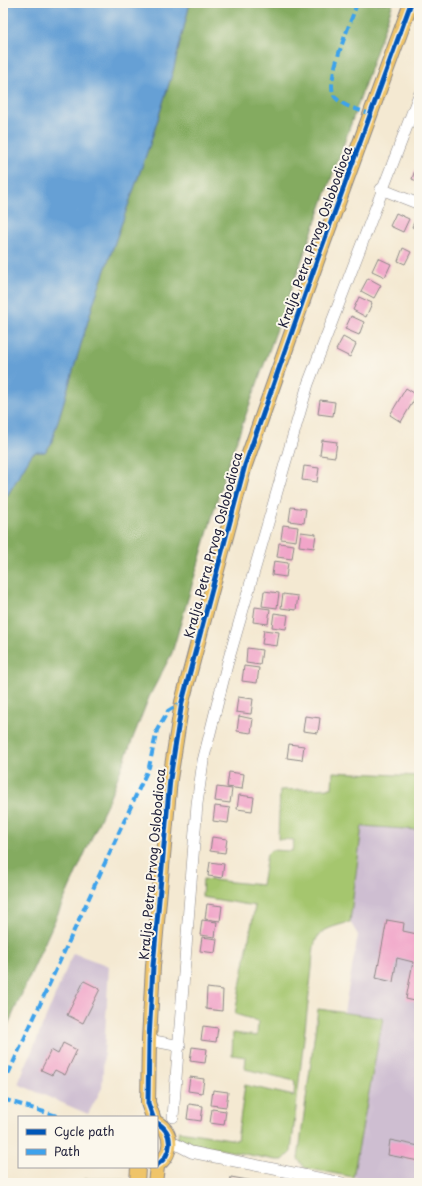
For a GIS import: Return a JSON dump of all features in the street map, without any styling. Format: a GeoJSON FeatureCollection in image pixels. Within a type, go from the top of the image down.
{"type":"FeatureCollection","features":[{"type":"Feature","properties":{"kind":"main road","name":"Kralja Petra Prvog Oslobodioca"},"geometry":{"type":"LineString","coordinates":[[153,1116],[148,1103],[149,1040],[153,966],[170,779],[182,702],[246,465],[319,255],[412,3]]}},
{"type":"Feature","properties":{"kind":"main road","name":"Kralja Petra Prvog Oslobodioca"},"geometry":{"type":"LineString","coordinates":[[142,1116],[148,1103]]}},
{"type":"Feature","properties":{"kind":"main road"},"geometry":{"type":"LineString","coordinates":[[158,1124],[165,1130],[169,1148],[158,1164]]}},
{"type":"Feature","properties":{"kind":"main road"},"geometry":{"type":"LineString","coordinates":[[137,1183],[138,1168]]}},
{"type":"Feature","properties":{"kind":"main road"},"geometry":{"type":"LineString","coordinates":[[155,1183],[157,1168]]}},
{"type":"Feature","properties":{"kind":"street"},"geometry":{"type":"LineString","coordinates":[[173,1117],[180,1046],[197,804],[203,761],[227,665],[308,384],[419,95]]}},
{"type":"Feature","properties":{"kind":"street"},"geometry":{"type":"LineString","coordinates":[[382,189],[419,204]]}},
{"type":"Feature","properties":{"kind":"street"},"geometry":{"type":"LineString","coordinates":[[149,1040],[180,1046]]}},
{"type":"Feature","properties":{"kind":"street"},"geometry":{"type":"LineString","coordinates":[[169,1148],[191,1152],[292,1178],[342,1183]]}},
{"type":"Feature","properties":{"kind":"shaded area"},"geometry":{"type":"Polygon","coordinates":[[[362,826],[419,830],[419,1183],[388,1183],[353,1177],[383,1019],[344,1012],[358,935],[350,922],[362,826]]]}},
{"type":"Feature","properties":{"kind":"shaded area"},"geometry":{"type":"Polygon","coordinates":[[[73,953],[109,966],[102,1088],[88,1114],[18,1084],[73,953]]]}},
{"type":"Feature","properties":{"kind":"green space"},"geometry":{"type":"Polygon","coordinates":[[[190,3],[393,3],[226,470],[172,653],[149,697],[110,797],[3,1036],[3,503],[32,454],[36,452],[45,452],[51,444],[94,301],[151,141],[173,71],[190,3]]]}},
{"type":"Feature","properties":{"kind":"green space"},"geometry":{"type":"Polygon","coordinates":[[[333,772],[419,776],[419,830],[362,826],[350,922],[330,928],[323,932],[316,941],[291,1152],[283,1160],[276,1160],[177,1141],[179,1131],[237,1140],[245,1085],[294,1096],[295,1081],[245,1069],[246,1057],[232,1055],[233,1033],[257,1036],[258,1021],[235,1014],[255,906],[202,897],[203,879],[262,885],[267,854],[271,850],[292,851],[294,840],[278,839],[280,790],[332,788],[333,772]]]}},
{"type":"Feature","properties":{"kind":"green space"},"geometry":{"type":"Polygon","coordinates":[[[318,1009],[383,1018],[353,1177],[305,1168],[298,1159],[318,1009]]]}},
{"type":"Feature","properties":{"kind":"green space"},"geometry":{"type":"Polygon","coordinates":[[[85,1179],[124,1179],[124,1183],[85,1183],[85,1179]]]}},
{"type":"Feature","properties":{"kind":"water"},"geometry":{"type":"Polygon","coordinates":[[[3,3],[190,3],[173,71],[151,141],[94,301],[51,444],[45,452],[36,452],[32,454],[3,503],[3,3]]]}},
{"type":"Feature","properties":{"kind":"building"},"geometry":{"type":"Polygon","coordinates":[[[415,170],[419,172],[419,182],[412,179],[415,170]]]}},
{"type":"Feature","properties":{"kind":"building"},"geometry":{"type":"Polygon","coordinates":[[[419,212],[419,230],[412,227],[419,212]]]}},
{"type":"Feature","properties":{"kind":"building"},"geometry":{"type":"Polygon","coordinates":[[[396,213],[409,219],[403,232],[390,226],[396,213]]]}},
{"type":"Feature","properties":{"kind":"building"},"geometry":{"type":"Polygon","coordinates":[[[403,248],[411,252],[405,264],[398,261],[403,248]]]}},
{"type":"Feature","properties":{"kind":"building"},"geometry":{"type":"Polygon","coordinates":[[[378,258],[391,264],[385,277],[372,271],[378,258]]]}},
{"type":"Feature","properties":{"kind":"building"},"geometry":{"type":"Polygon","coordinates":[[[368,278],[381,285],[374,298],[361,291],[368,278]]]}},
{"type":"Feature","properties":{"kind":"building"},"geometry":{"type":"Polygon","coordinates":[[[359,297],[372,303],[366,317],[353,310],[359,297]]]}},
{"type":"Feature","properties":{"kind":"building"},"geometry":{"type":"Polygon","coordinates":[[[351,316],[364,322],[359,335],[345,329],[351,316]]]}},
{"type":"Feature","properties":{"kind":"building"},"geometry":{"type":"Polygon","coordinates":[[[343,337],[356,344],[350,357],[336,350],[343,337]]]}},
{"type":"Feature","properties":{"kind":"building"},"geometry":{"type":"Polygon","coordinates":[[[406,388],[417,395],[401,422],[390,415],[406,388]]]}},
{"type":"Feature","properties":{"kind":"building"},"geometry":{"type":"Polygon","coordinates":[[[320,400],[335,402],[333,416],[318,414],[320,400]]]}},
{"type":"Feature","properties":{"kind":"building"},"geometry":{"type":"Polygon","coordinates":[[[322,440],[337,442],[335,457],[320,455],[322,440]]]}},
{"type":"Feature","properties":{"kind":"building"},"geometry":{"type":"Polygon","coordinates":[[[304,466],[319,468],[317,482],[302,480],[304,466]]]}},
{"type":"Feature","properties":{"kind":"building"},"geometry":{"type":"Polygon","coordinates":[[[291,507],[306,509],[304,523],[289,521],[291,507]]]}},
{"type":"Feature","properties":{"kind":"building"},"geometry":{"type":"Polygon","coordinates":[[[283,525],[298,527],[296,541],[281,539],[283,525]]]}},
{"type":"Feature","properties":{"kind":"building"},"geometry":{"type":"Polygon","coordinates":[[[301,532],[316,534],[314,548],[299,546],[301,532]]]}},
{"type":"Feature","properties":{"kind":"building"},"geometry":{"type":"Polygon","coordinates":[[[279,543],[294,545],[292,559],[277,557],[279,543]]]}},
{"type":"Feature","properties":{"kind":"building"},"geometry":{"type":"Polygon","coordinates":[[[274,561],[288,563],[286,577],[272,575],[274,561]]]}},
{"type":"Feature","properties":{"kind":"building"},"geometry":{"type":"Polygon","coordinates":[[[264,591],[279,593],[277,608],[262,606],[264,591]]]}},
{"type":"Feature","properties":{"kind":"building"},"geometry":{"type":"Polygon","coordinates":[[[283,594],[298,596],[296,610],[281,608],[283,594]]]}},
{"type":"Feature","properties":{"kind":"building"},"geometry":{"type":"Polygon","coordinates":[[[255,607],[270,609],[268,624],[253,622],[255,607]]]}},
{"type":"Feature","properties":{"kind":"building"},"geometry":{"type":"Polygon","coordinates":[[[274,613],[288,615],[286,629],[272,627],[274,613]]]}},
{"type":"Feature","properties":{"kind":"building"},"geometry":{"type":"Polygon","coordinates":[[[264,630],[279,632],[277,646],[262,644],[264,630]]]}},
{"type":"Feature","properties":{"kind":"building"},"geometry":{"type":"Polygon","coordinates":[[[247,648],[262,650],[260,665],[246,663],[247,648]]]}},
{"type":"Feature","properties":{"kind":"building"},"geometry":{"type":"Polygon","coordinates":[[[244,666],[259,668],[257,683],[242,681],[244,666]]]}},
{"type":"Feature","properties":{"kind":"building"},"geometry":{"type":"Polygon","coordinates":[[[238,697],[253,699],[251,714],[236,712],[238,697]]]}},
{"type":"Feature","properties":{"kind":"building"},"geometry":{"type":"Polygon","coordinates":[[[239,716],[253,719],[251,733],[237,731],[239,716]]]}},
{"type":"Feature","properties":{"kind":"building"},"geometry":{"type":"Polygon","coordinates":[[[305,716],[320,718],[318,733],[303,731],[305,716]]]}},
{"type":"Feature","properties":{"kind":"building"},"geometry":{"type":"Polygon","coordinates":[[[289,744],[304,746],[302,760],[287,758],[289,744]]]}},
{"type":"Feature","properties":{"kind":"building"},"geometry":{"type":"Polygon","coordinates":[[[229,772],[244,774],[242,789],[227,787],[229,772]]]}},
{"type":"Feature","properties":{"kind":"building"},"geometry":{"type":"Polygon","coordinates":[[[217,787],[232,789],[230,803],[215,801],[217,787]]]}},
{"type":"Feature","properties":{"kind":"building"},"geometry":{"type":"Polygon","coordinates":[[[239,795],[254,797],[252,811],[237,809],[239,795]]]}},
{"type":"Feature","properties":{"kind":"building"},"geometry":{"type":"Polygon","coordinates":[[[215,806],[230,808],[228,823],[213,821],[215,806]]]}},
{"type":"Feature","properties":{"kind":"building"},"geometry":{"type":"Polygon","coordinates":[[[212,837],[227,839],[225,853],[210,851],[212,837]]]}},
{"type":"Feature","properties":{"kind":"building"},"geometry":{"type":"Polygon","coordinates":[[[210,862],[224,864],[222,878],[208,876],[210,862]]]}},
{"type":"Feature","properties":{"kind":"building"},"geometry":{"type":"Polygon","coordinates":[[[207,904],[222,906],[220,921],[205,919],[207,904]]]}},
{"type":"Feature","properties":{"kind":"building"},"geometry":{"type":"Polygon","coordinates":[[[202,920],[217,922],[215,937],[200,935],[202,920]]]}},
{"type":"Feature","properties":{"kind":"building"},"geometry":{"type":"Polygon","coordinates":[[[387,920],[404,923],[403,931],[417,934],[419,928],[419,1002],[406,999],[413,962],[397,958],[393,982],[376,978],[387,920]]]}},
{"type":"Feature","properties":{"kind":"building"},"geometry":{"type":"Polygon","coordinates":[[[202,937],[217,939],[215,953],[200,951],[202,937]]]}},
{"type":"Feature","properties":{"kind":"building"},"geometry":{"type":"Polygon","coordinates":[[[84,981],[100,989],[83,1023],[67,1015],[84,981]]]}},
{"type":"Feature","properties":{"kind":"building"},"geometry":{"type":"Polygon","coordinates":[[[207,988],[223,990],[222,1011],[206,1009],[207,988]]]}},
{"type":"Feature","properties":{"kind":"building"},"geometry":{"type":"Polygon","coordinates":[[[203,1026],[218,1028],[216,1042],[201,1040],[203,1026]]]}},
{"type":"Feature","properties":{"kind":"building"},"geometry":{"type":"Polygon","coordinates":[[[63,1043],[77,1050],[65,1075],[55,1070],[52,1075],[41,1070],[51,1050],[58,1054],[63,1043]]]}},
{"type":"Feature","properties":{"kind":"building"},"geometry":{"type":"Polygon","coordinates":[[[192,1047],[207,1049],[205,1063],[190,1061],[192,1047]]]}},
{"type":"Feature","properties":{"kind":"building"},"geometry":{"type":"Polygon","coordinates":[[[190,1077],[204,1079],[202,1093],[188,1091],[190,1077]]]}},
{"type":"Feature","properties":{"kind":"building"},"geometry":{"type":"Polygon","coordinates":[[[213,1090],[228,1092],[226,1107],[211,1105],[213,1090]]]}},
{"type":"Feature","properties":{"kind":"building"},"geometry":{"type":"Polygon","coordinates":[[[189,1104],[203,1106],[201,1121],[187,1119],[189,1104]]]}},
{"type":"Feature","properties":{"kind":"building"},"geometry":{"type":"Polygon","coordinates":[[[212,1109],[226,1111],[224,1125],[210,1123],[212,1109]]]}},
{"type":"Feature","properties":{"kind":"building"},"geometry":{"type":"Polygon","coordinates":[[[390,1140],[419,1146],[419,1161],[388,1155],[390,1140]]]}},
{"type":"Feature","properties":{"kind":"building"},"geometry":{"type":"Polygon","coordinates":[[[231,1177],[259,1182],[259,1183],[230,1183],[231,1177]]]}},
{"type":"Feature","properties":{"kind":"marked path"},"geometry":{"type":"LineString","coordinates":[[357,3],[335,65],[332,89],[335,97],[342,103],[371,114]]}},
{"type":"Feature","properties":{"kind":"marked path"},"geometry":{"type":"LineString","coordinates":[[3,1085],[149,767],[157,730],[168,711],[182,702]]}},
{"type":"Feature","properties":{"kind":"marked path"},"geometry":{"type":"LineString","coordinates":[[3,1099],[57,1116]]}},
{"type":"Feature","properties":{"kind":"cycle path"},"geometry":{"type":"LineString","coordinates":[[153,1116],[148,1103],[149,1040],[153,966],[170,779],[182,702],[245,465],[319,255],[411,3]]}},
{"type":"Feature","properties":{"kind":"cycle path"},"geometry":{"type":"LineString","coordinates":[[158,1124],[167,1132],[169,1138],[166,1156],[158,1164]]}}]}
